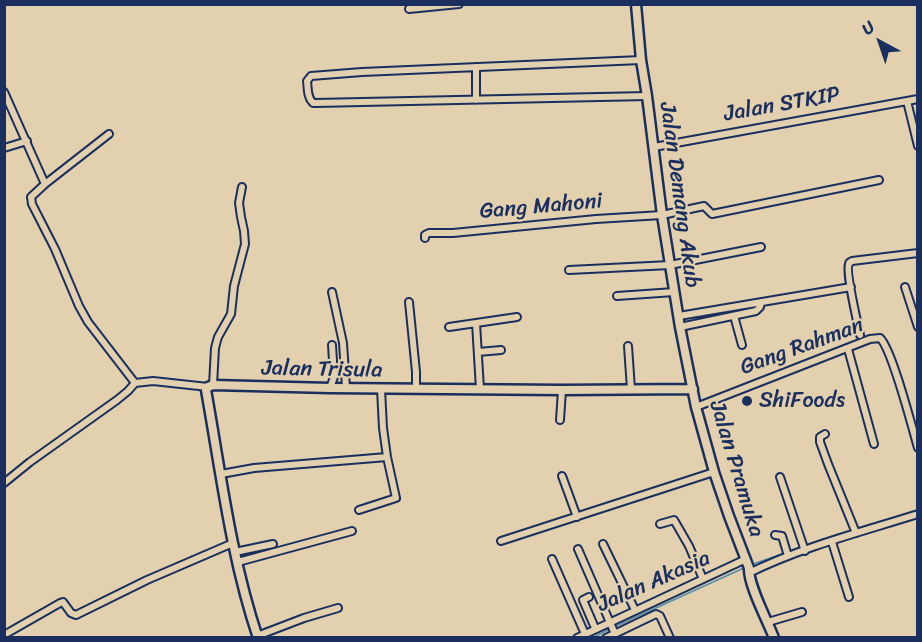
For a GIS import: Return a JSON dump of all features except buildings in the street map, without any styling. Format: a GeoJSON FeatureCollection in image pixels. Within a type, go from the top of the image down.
{"type":"FeatureCollection","features":[{"type":"Feature","properties":{"kind":"street"},"geometry":{"type":"LineString","coordinates":[[409,9],[459,4]]}},
{"type":"Feature","properties":{"kind":"street","name":"Jalan Demang Akub"},"geometry":{"type":"LineString","coordinates":[[636,4],[641,60],[662,215],[680,327],[693,389]]}},
{"type":"Feature","properties":{"kind":"street"},"geometry":{"type":"LineString","coordinates":[[641,60],[362,72],[311,76],[307,81],[309,97],[313,103],[647,96]]}},
{"type":"Feature","properties":{"kind":"street"},"geometry":{"type":"LineString","coordinates":[[476,67],[476,100]]}},
{"type":"Feature","properties":{"kind":"street"},"geometry":{"type":"LineString","coordinates":[[4,92],[43,179]]}},
{"type":"Feature","properties":{"kind":"street","name":"Jalan STKIP"},"geometry":{"type":"LineString","coordinates":[[653,142],[918,99]]}},
{"type":"Feature","properties":{"kind":"street"},"geometry":{"type":"LineString","coordinates":[[907,101],[918,146]]}},
{"type":"Feature","properties":{"kind":"street"},"geometry":{"type":"LineString","coordinates":[[109,134],[43,179],[31,197],[32,204],[55,249],[87,322],[135,383]]}},
{"type":"Feature","properties":{"kind":"street"},"geometry":{"type":"LineString","coordinates":[[4,148],[27,141]]}},
{"type":"Feature","properties":{"kind":"street","name":"Gang Mahoni"},"geometry":{"type":"LineString","coordinates":[[425,238],[425,235],[429,233],[453,233],[662,215],[704,206],[712,214],[879,180]]}},
{"type":"Feature","properties":{"kind":"street"},"geometry":{"type":"LineString","coordinates":[[242,187],[239,203],[245,244],[234,286],[231,314],[218,337],[207,392],[235,552],[257,637],[304,618],[338,608]]}},
{"type":"Feature","properties":{"kind":"street"},"geometry":{"type":"LineString","coordinates":[[568,270],[670,265],[761,247]]}},
{"type":"Feature","properties":{"kind":"street"},"geometry":{"type":"LineString","coordinates":[[860,335],[848,267],[850,261],[918,253]]}},
{"type":"Feature","properties":{"kind":"street"},"geometry":{"type":"LineString","coordinates":[[679,316],[851,287]]}},
{"type":"Feature","properties":{"kind":"street"},"geometry":{"type":"LineString","coordinates":[[905,287],[918,327]]}},
{"type":"Feature","properties":{"kind":"street"},"geometry":{"type":"LineString","coordinates":[[332,292],[343,343],[346,388]]}},
{"type":"Feature","properties":{"kind":"street"},"geometry":{"type":"LineString","coordinates":[[617,296],[675,292]]}},
{"type":"Feature","properties":{"kind":"street"},"geometry":{"type":"LineString","coordinates":[[409,302],[416,389]]}},
{"type":"Feature","properties":{"kind":"street"},"geometry":{"type":"LineString","coordinates":[[680,327],[756,311],[761,302]]}},
{"type":"Feature","properties":{"kind":"street"},"geometry":{"type":"LineString","coordinates":[[734,316],[742,345]]}},
{"type":"Feature","properties":{"kind":"street"},"geometry":{"type":"LineString","coordinates":[[448,327],[517,317]]}},
{"type":"Feature","properties":{"kind":"street"},"geometry":{"type":"LineString","coordinates":[[476,323],[480,389]]}},
{"type":"Feature","properties":{"kind":"street","name":"Gang Rahman"},"geometry":{"type":"LineString","coordinates":[[696,406],[870,339],[880,338],[897,380],[918,448]]}},
{"type":"Feature","properties":{"kind":"street"},"geometry":{"type":"LineString","coordinates":[[330,388],[334,377],[332,345]]}},
{"type":"Feature","properties":{"kind":"street"},"geometry":{"type":"LineString","coordinates":[[628,346],[631,389]]}},
{"type":"Feature","properties":{"kind":"street"},"geometry":{"type":"LineString","coordinates":[[848,349],[874,444]]}},
{"type":"Feature","properties":{"kind":"street"},"geometry":{"type":"LineString","coordinates":[[478,352],[501,350]]}},
{"type":"Feature","properties":{"kind":"street"},"geometry":{"type":"LineString","coordinates":[[4,483],[117,400],[135,383],[153,381],[210,386]]}},
{"type":"Feature","properties":{"kind":"street","name":"Jalan Trisula"},"geometry":{"type":"LineString","coordinates":[[210,386],[562,390],[693,389]]}},
{"type":"Feature","properties":{"kind":"street"},"geometry":{"type":"LineString","coordinates":[[359,510],[396,498],[383,428],[381,388]]}},
{"type":"Feature","properties":{"kind":"street","name":"Jalan Pramuka"},"geometry":{"type":"LineString","coordinates":[[693,389],[714,472],[774,638]]}},
{"type":"Feature","properties":{"kind":"street"},"geometry":{"type":"LineString","coordinates":[[560,420],[562,390]]}},
{"type":"Feature","properties":{"kind":"street"},"geometry":{"type":"LineString","coordinates":[[825,434],[820,437],[820,442],[855,530]]}},
{"type":"Feature","properties":{"kind":"street"},"geometry":{"type":"LineString","coordinates":[[221,474],[254,468],[387,457]]}},
{"type":"Feature","properties":{"kind":"street"},"geometry":{"type":"LineString","coordinates":[[501,542],[714,472]]}},
{"type":"Feature","properties":{"kind":"street"},"geometry":{"type":"LineString","coordinates":[[562,476],[578,517]]}},
{"type":"Feature","properties":{"kind":"street"},"geometry":{"type":"LineString","coordinates":[[780,477],[804,546]]}},
{"type":"Feature","properties":{"kind":"street","name":"Jalan Akasia"},"geometry":{"type":"LineString","coordinates":[[580,636],[703,579],[804,546],[832,542],[855,530],[918,514]]}},
{"type":"Feature","properties":{"kind":"street"},"geometry":{"type":"LineString","coordinates":[[660,524],[674,520],[689,546],[703,579]]}},
{"type":"Feature","properties":{"kind":"street"},"geometry":{"type":"LineString","coordinates":[[238,562],[352,531]]}},
{"type":"Feature","properties":{"kind":"street"},"geometry":{"type":"LineString","coordinates":[[775,535],[782,536],[787,553]]}},
{"type":"Feature","properties":{"kind":"street"},"geometry":{"type":"LineString","coordinates":[[832,542],[849,597]]}},
{"type":"Feature","properties":{"kind":"street"},"geometry":{"type":"LineString","coordinates":[[4,635],[60,603],[63,602],[71,614],[75,615],[147,580],[233,543]]}},
{"type":"Feature","properties":{"kind":"street"},"geometry":{"type":"LineString","coordinates":[[235,552],[273,544]]}},
{"type":"Feature","properties":{"kind":"street"},"geometry":{"type":"LineString","coordinates":[[603,544],[635,610]]}},
{"type":"Feature","properties":{"kind":"street"},"geometry":{"type":"LineString","coordinates":[[578,549],[615,633]]}},
{"type":"Feature","properties":{"kind":"street"},"geometry":{"type":"LineString","coordinates":[[552,559],[580,636]]}},
{"type":"Feature","properties":{"kind":"street"},"geometry":{"type":"LineString","coordinates":[[589,597],[583,600],[595,628]]}},
{"type":"Feature","properties":{"kind":"street"},"geometry":{"type":"LineString","coordinates":[[768,622],[802,612]]}},
{"type":"Feature","properties":{"kind":"street"},"geometry":{"type":"LineString","coordinates":[[606,638],[656,614],[660,616],[670,638]]}},
{"type":"Feature","properties":{"kind":"waterway"},"geometry":{"type":"LineString","coordinates":[[867,526],[918,510]]}},
{"type":"Feature","properties":{"kind":"waterway"},"geometry":{"type":"LineString","coordinates":[[790,552],[800,548]]}},
{"type":"Feature","properties":{"kind":"waterway"},"geometry":{"type":"LineString","coordinates":[[750,565],[785,553]]}},
{"type":"Feature","properties":{"kind":"waterway"},"geometry":{"type":"LineString","coordinates":[[614,627],[746,567]]}},
{"type":"Feature","properties":{"kind":"waterway"},"geometry":{"type":"LineString","coordinates":[[592,638],[610,629]]}},
{"type":"Feature","properties":{"kind":"place","name":"ShiFoods"},"geometry":{"type":"Point","coordinates":[747,401]}}]}
